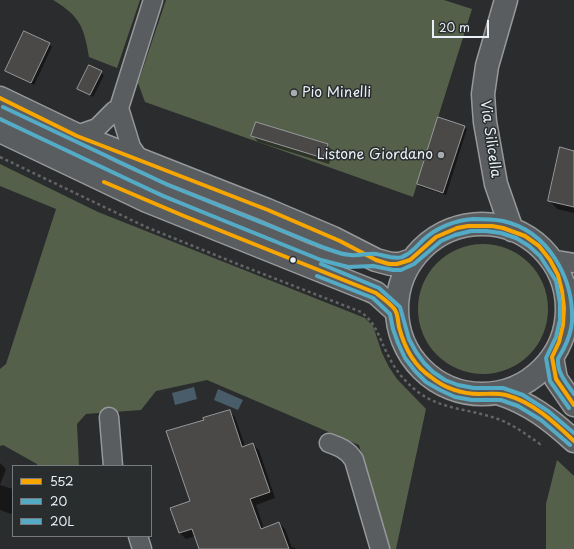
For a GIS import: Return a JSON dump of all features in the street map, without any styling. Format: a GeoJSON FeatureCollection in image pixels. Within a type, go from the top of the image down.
{"type":"FeatureCollection","features":[{"type":"Feature","properties":{"kind":"street"},"geometry":{"type":"LineString","coordinates":[[140,160],[131,147],[119,108],[153,0]]}},
{"type":"Feature","properties":{"kind":"street","name":"Via Silicella"},"geometry":{"type":"LineString","coordinates":[[506,0],[487,66],[483,94],[485,122],[496,184],[512,230]]}},
{"type":"Feature","properties":{"kind":"street"},"geometry":{"type":"LineString","coordinates":[[0,98],[77,135],[303,225],[344,243],[376,260],[391,264],[400,264],[412,260]]}},
{"type":"Feature","properties":{"kind":"street"},"geometry":{"type":"LineString","coordinates":[[77,135],[96,128],[119,108]]}},
{"type":"Feature","properties":{"kind":"street"},"geometry":{"type":"LineString","coordinates":[[0,131],[147,201],[369,290],[396,311]]}},
{"type":"Feature","properties":{"kind":"street","name":"Via Silicella"},"geometry":{"type":"LineString","coordinates":[[471,225],[478,222],[485,214],[492,202],[496,184]]}},
{"type":"Feature","properties":{"kind":"street"},"geometry":{"type":"LineString","coordinates":[[471,225],[492,225],[512,230],[527,237],[550,258],[570,294],[565,328],[561,340],[552,357],[538,374],[526,382],[512,389],[498,393],[472,394],[458,391],[446,386],[423,371],[414,361],[401,338],[396,311],[400,284],[412,260],[424,247],[438,236],[454,229],[471,225]]}},
{"type":"Feature","properties":{"kind":"street"},"geometry":{"type":"LineString","coordinates":[[550,258],[574,263]]}},
{"type":"Feature","properties":{"kind":"street"},"geometry":{"type":"LineString","coordinates":[[552,357],[556,379],[574,405]]}},
{"type":"Feature","properties":{"kind":"street"},"geometry":{"type":"LineString","coordinates":[[498,393],[523,402],[553,422],[574,441]]}},
{"type":"Feature","properties":{"kind":"street"},"geometry":{"type":"LineString","coordinates":[[108,417],[113,465]]}},
{"type":"Feature","properties":{"kind":"street"},"geometry":{"type":"LineString","coordinates":[[329,443],[345,450],[354,460],[380,549]]}},
{"type":"Feature","properties":{"kind":"street"},"geometry":{"type":"LineString","coordinates":[[138,537],[142,549]]}},
{"type":"Feature","properties":{"kind":"lane"},"geometry":{"type":"LineString","coordinates":[[0,112],[92,158],[323,254],[348,261],[376,260]]}},
{"type":"Feature","properties":{"kind":"path"},"geometry":{"type":"LineString","coordinates":[[0,157],[146,227],[240,266],[361,312],[370,318],[376,327],[388,356],[406,382],[419,393],[435,402],[449,408],[497,419],[513,426],[540,444],[553,422]]}},
{"type":"Feature","properties":{"kind":"green space"},"geometry":{"type":"Polygon","coordinates":[[[53,0],[140,0],[117,68],[89,57],[83,30],[79,23],[69,11],[53,0]]]}},
{"type":"Feature","properties":{"kind":"green space","name":"Pio Minelli"},"geometry":{"type":"Polygon","coordinates":[[[166,0],[444,0],[472,9],[413,197],[145,102],[138,83],[166,0]]]}},
{"type":"Feature","properties":{"kind":"green space"},"geometry":{"type":"Polygon","coordinates":[[[0,164],[98,212],[365,318],[373,326],[382,353],[397,379],[426,409],[396,549],[389,549],[359,445],[207,380],[156,391],[141,410],[86,414],[77,424],[79,465],[37,465],[3,445],[0,446],[0,369],[6,364],[56,209],[0,186],[0,164]]]}},
{"type":"Feature","properties":{"kind":"green space"},"geometry":{"type":"Polygon","coordinates":[[[489,244],[502,246],[514,251],[534,268],[541,278],[546,290],[548,309],[546,328],[541,340],[524,360],[514,367],[502,372],[477,374],[464,372],[452,367],[432,350],[425,340],[420,328],[418,303],[420,290],[425,278],[442,258],[452,251],[464,246],[489,244]]]}},
{"type":"Feature","properties":{"kind":"green space"},"geometry":{"type":"Polygon","coordinates":[[[557,460],[574,476],[574,549],[546,549],[546,504],[557,460]]]}},
{"type":"Feature","properties":{"kind":"water"},"geometry":{"type":"Polygon","coordinates":[[[194,387],[197,399],[175,405],[172,393],[194,387]]]}},
{"type":"Feature","properties":{"kind":"water"},"geometry":{"type":"Polygon","coordinates":[[[218,389],[243,400],[238,410],[214,400],[218,389]]]}},
{"type":"Feature","properties":{"kind":"building"},"geometry":{"type":"Polygon","coordinates":[[[24,31],[50,43],[31,83],[5,71],[24,31]]]}},
{"type":"Feature","properties":{"kind":"building"},"geometry":{"type":"Polygon","coordinates":[[[89,65],[102,71],[90,95],[77,89],[89,65]]]}},
{"type":"Feature","properties":{"kind":"building","name":"Listone Giordano"},"geometry":{"type":"Polygon","coordinates":[[[438,117],[465,126],[443,193],[417,184],[438,117]]]}},
{"type":"Feature","properties":{"kind":"building"},"geometry":{"type":"Polygon","coordinates":[[[256,122],[328,144],[323,158],[251,136],[256,122]]]}},
{"type":"Feature","properties":{"kind":"building"},"geometry":{"type":"Polygon","coordinates":[[[560,147],[574,151],[574,207],[548,201],[560,147]]]}},
{"type":"Feature","properties":{"kind":"building"},"geometry":{"type":"Polygon","coordinates":[[[230,410],[242,447],[253,443],[270,492],[250,499],[261,529],[279,522],[289,549],[199,549],[192,529],[179,533],[170,508],[190,501],[166,431],[204,420],[203,418],[230,410]]]}},
{"type":"Feature","properties":{"kind":"transit line","name":"552"},"geometry":{"type":"LineString","coordinates":[[0,98],[77,136],[268,210],[340,241],[376,260],[389,264],[397,264],[410,260],[436,237],[457,228],[468,226],[492,226],[503,228],[525,236],[539,246],[550,260],[558,275],[564,308],[563,325],[559,342],[552,357],[556,379],[574,405]]}},
{"type":"Feature","properties":{"kind":"transit line","name":"20L"},"geometry":{"type":"LineString","coordinates":[[3,107],[168,185],[338,253],[354,255],[373,254],[399,258],[411,252],[423,240],[440,228],[453,223],[477,219],[503,221],[519,226],[533,235],[545,246],[563,273],[571,305],[572,326],[567,342],[558,359],[558,364],[563,378],[574,394]]}},
{"type":"Feature","properties":{"kind":"transit line","name":"20"},"geometry":{"type":"LineString","coordinates":[[0,119],[163,196],[321,260],[348,267],[373,266],[401,270],[414,264],[441,241],[455,235],[471,231],[501,233],[516,238],[529,246],[540,256],[556,281],[560,303],[560,320],[556,337],[546,358],[550,381],[569,408]]}},
{"type":"Feature","properties":{"kind":"transit line","name":"552"},"geometry":{"type":"LineString","coordinates":[[104,182],[184,216],[376,293],[395,310],[399,327],[410,355],[420,367],[436,381],[460,392],[473,394],[503,394],[516,398],[543,414],[574,441]]}},
{"type":"Feature","properties":{"kind":"transit line","name":"20L"},"geometry":{"type":"LineString","coordinates":[[321,264],[379,288],[400,307],[409,339],[416,352],[433,372],[445,380],[458,385],[474,388],[503,388],[523,395],[548,411],[574,433]]}},
{"type":"Feature","properties":{"kind":"transit line","name":"20"},"geometry":{"type":"LineString","coordinates":[[317,276],[373,298],[390,314],[393,329],[405,358],[426,382],[455,397],[472,400],[501,400],[518,406],[541,420],[570,445]]}},
{"type":"Feature","properties":{"kind":"place","name":"Pio Minelli"},"geometry":{"type":"Point","coordinates":[294,93]}},
{"type":"Feature","properties":{"kind":"place","name":"Listone Giordano"},"geometry":{"type":"Point","coordinates":[441,155]}}]}
